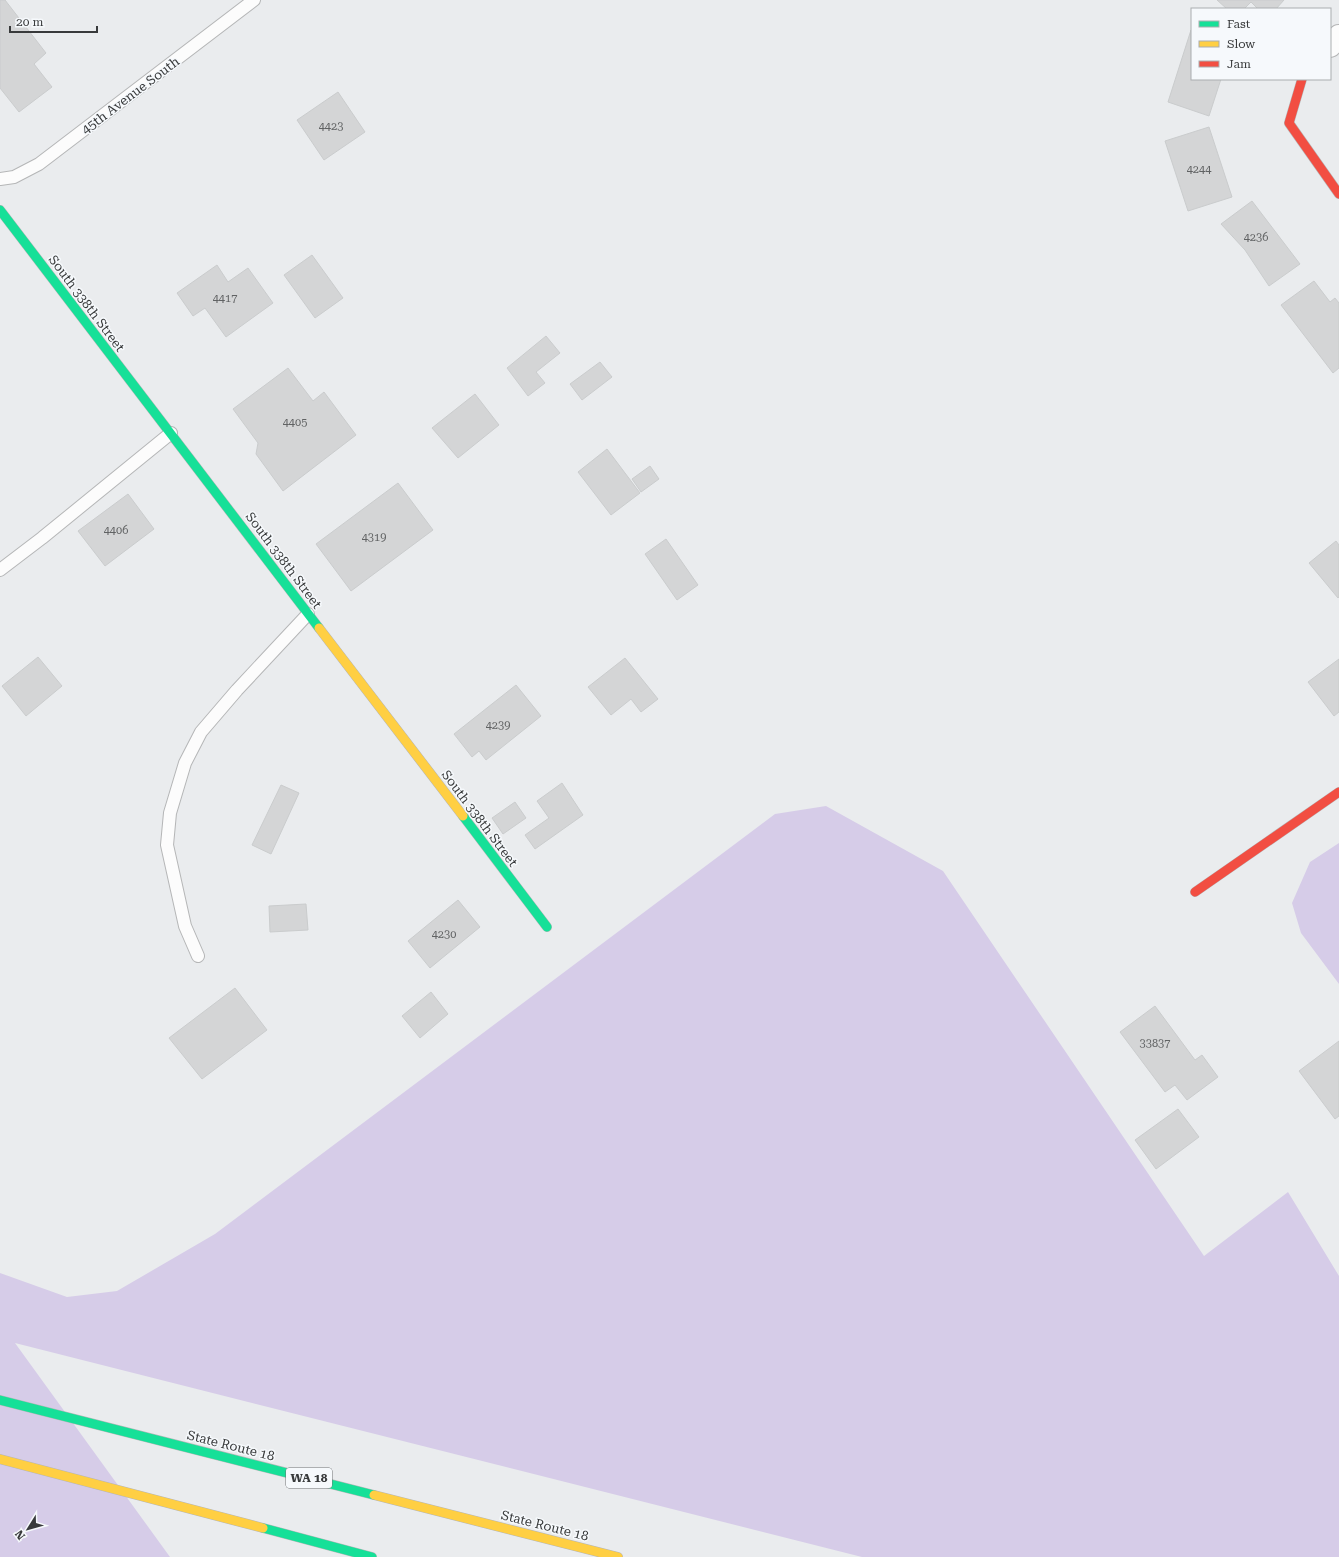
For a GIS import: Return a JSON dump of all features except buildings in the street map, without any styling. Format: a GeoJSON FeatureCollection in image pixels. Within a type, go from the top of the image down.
{"type":"FeatureCollection","features":[{"type":"Feature","properties":{"kind":"main road"},"geometry":{"type":"LineString","coordinates":[[1301,80],[1289,123],[1339,194]]}},
{"type":"Feature","properties":{"kind":"main road","name":"South 338th Street"},"geometry":{"type":"LineString","coordinates":[[0,210],[547,927]]}},
{"type":"Feature","properties":{"kind":"main road"},"geometry":{"type":"LineString","coordinates":[[1195,892],[1339,792]]}},
{"type":"Feature","properties":{"kind":"main road","name":"State Route 18"},"geometry":{"type":"LineString","coordinates":[[0,1400],[618,1557]]}},
{"type":"Feature","properties":{"kind":"main road"},"geometry":{"type":"LineString","coordinates":[[0,1459],[372,1557]]}},
{"type":"Feature","properties":{"kind":"street"},"geometry":{"type":"LineString","coordinates":[[1331,45],[1339,36]]}},
{"type":"Feature","properties":{"kind":"lane","name":"45th Avenue South"},"geometry":{"type":"LineString","coordinates":[[0,179],[14,177],[40,164],[254,0]]}},
{"type":"Feature","properties":{"kind":"lane"},"geometry":{"type":"LineString","coordinates":[[0,570],[42,538],[171,433]]}},
{"type":"Feature","properties":{"kind":"lane"},"geometry":{"type":"LineString","coordinates":[[198,956],[185,926],[167,845],[170,813],[185,763],[201,732],[237,690],[308,614]]}},
{"type":"Feature","properties":{"kind":"shaded area"},"geometry":{"type":"Polygon","coordinates":[[[826,806],[943,871],[1204,1256],[1288,1192],[1339,1276],[1339,1557],[862,1557],[15,1343],[170,1557],[0,1557],[0,1273],[67,1297],[117,1291],[215,1234],[775,814],[826,806]]]}},
{"type":"Feature","properties":{"kind":"shaded area"},"geometry":{"type":"Polygon","coordinates":[[[1339,843],[1339,984],[1301,933],[1292,903],[1310,862],[1339,843]]]}},
{"type":"Feature","properties":{"kind":"traffic: fast"},"geometry":{"type":"LineString","coordinates":[[0,210],[319,628]]}},
{"type":"Feature","properties":{"kind":"traffic: fast"},"geometry":{"type":"LineString","coordinates":[[463,816],[547,927]]}},
{"type":"Feature","properties":{"kind":"traffic: fast"},"geometry":{"type":"LineString","coordinates":[[0,1400],[374,1495]]}},
{"type":"Feature","properties":{"kind":"traffic: fast"},"geometry":{"type":"LineString","coordinates":[[263,1528],[372,1557]]}},
{"type":"Feature","properties":{"kind":"traffic: slow"},"geometry":{"type":"LineString","coordinates":[[319,628],[463,816]]}},
{"type":"Feature","properties":{"kind":"traffic: slow"},"geometry":{"type":"LineString","coordinates":[[0,1459],[263,1528]]}},
{"type":"Feature","properties":{"kind":"traffic: slow"},"geometry":{"type":"LineString","coordinates":[[374,1495],[618,1557]]}},
{"type":"Feature","properties":{"kind":"traffic: jam"},"geometry":{"type":"LineString","coordinates":[[1302,80],[1289,123],[1339,194]]}},
{"type":"Feature","properties":{"kind":"traffic: jam"},"geometry":{"type":"LineString","coordinates":[[1195,892],[1339,792]]}}]}
